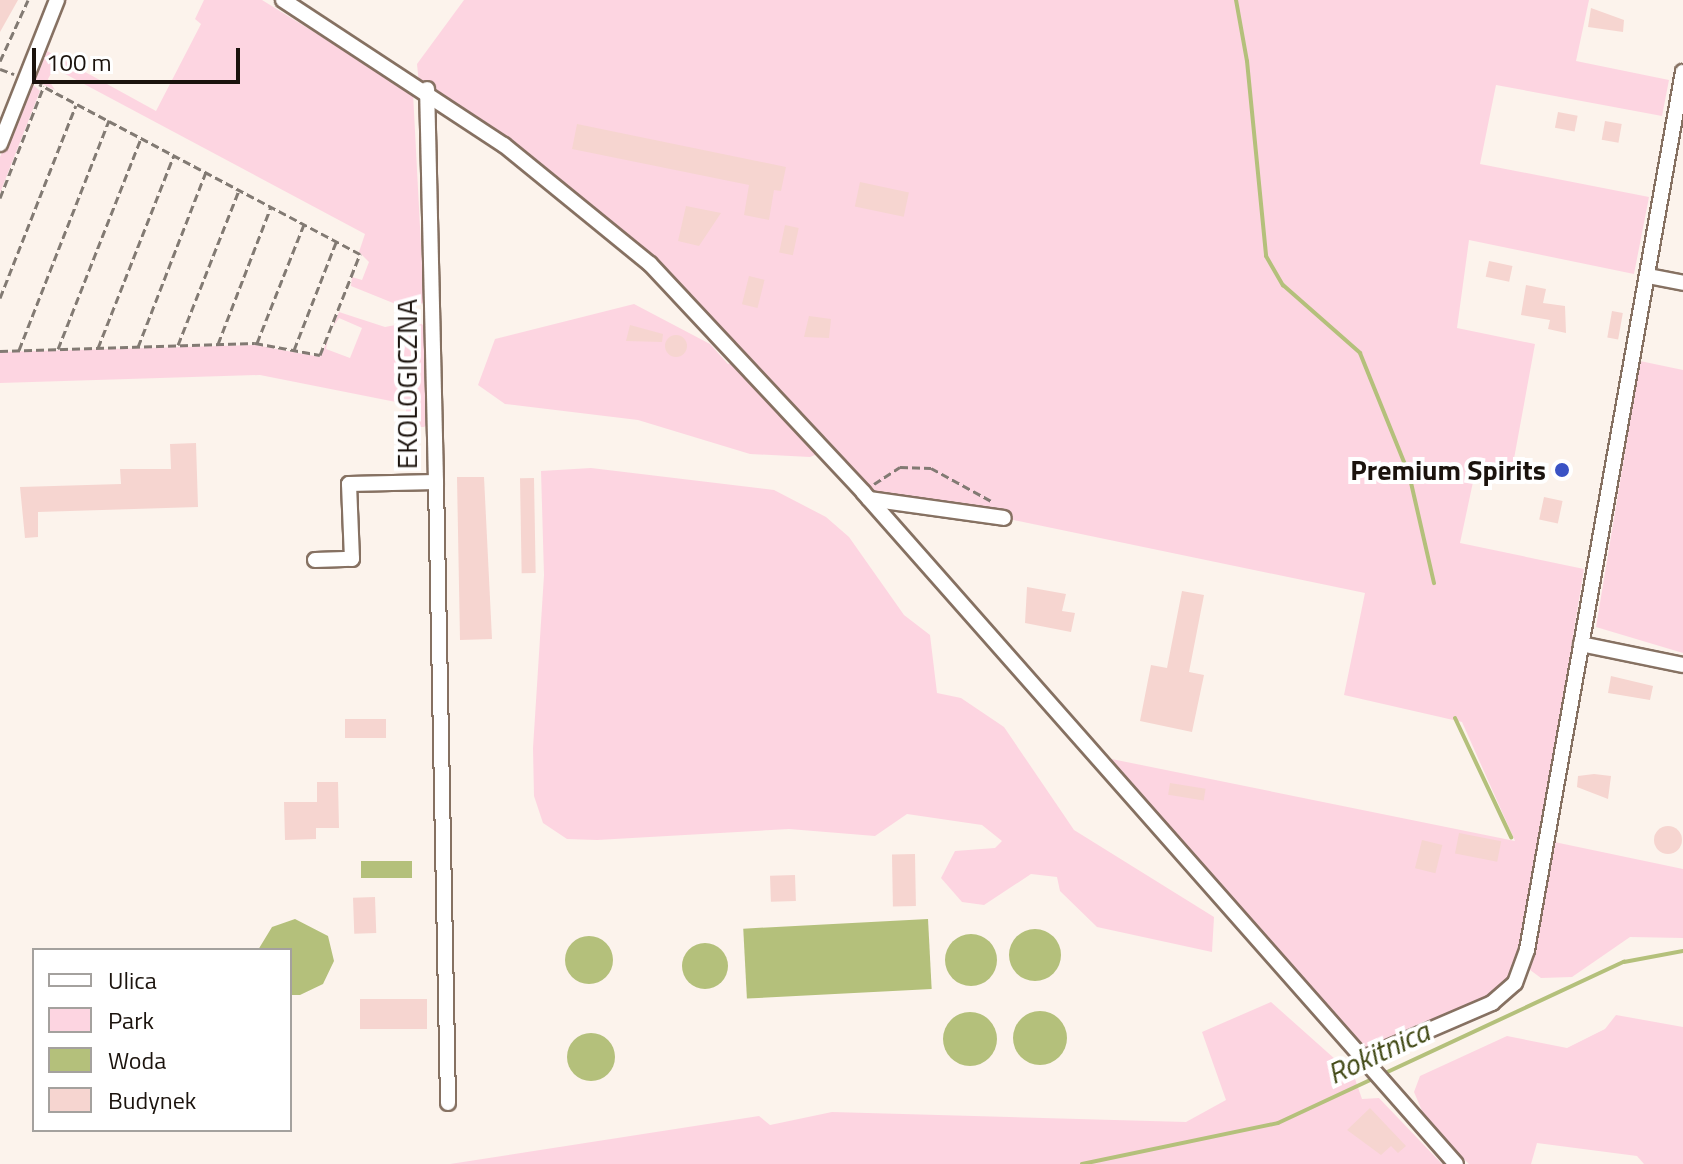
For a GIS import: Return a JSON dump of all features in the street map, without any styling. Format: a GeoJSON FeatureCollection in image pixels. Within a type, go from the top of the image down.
{"type":"FeatureCollection","features":[{"type":"Feature","properties":{"kind":"street"},"geometry":{"type":"LineString","coordinates":[[0,144],[57,0]]}},
{"type":"Feature","properties":{"kind":"street"},"geometry":{"type":"LineString","coordinates":[[283,0],[427,89],[504,145],[650,264],[866,496],[1456,1164]]}},
{"type":"Feature","properties":{"kind":"street"},"geometry":{"type":"LineString","coordinates":[[1366,1064],[1492,1003],[1515,983],[1527,950],[1683,72]]}},
{"type":"Feature","properties":{"kind":"street","name":"EKOLOGICZNA"},"geometry":{"type":"LineString","coordinates":[[315,560],[352,559],[349,484],[436,482],[427,89]]}},
{"type":"Feature","properties":{"kind":"street"},"geometry":{"type":"LineString","coordinates":[[1648,276],[1683,283]]}},
{"type":"Feature","properties":{"kind":"street"},"geometry":{"type":"LineString","coordinates":[[436,482],[448,1103]]}},
{"type":"Feature","properties":{"kind":"street"},"geometry":{"type":"LineString","coordinates":[[866,496],[1004,518]]}},
{"type":"Feature","properties":{"kind":"street"},"geometry":{"type":"LineString","coordinates":[[1581,644],[1683,665]]}},
{"type":"Feature","properties":{"kind":"path"},"geometry":{"type":"LineString","coordinates":[[0,61],[28,0]]}},
{"type":"Feature","properties":{"kind":"path"},"geometry":{"type":"LineString","coordinates":[[0,69],[18,76]]}},
{"type":"Feature","properties":{"kind":"path"},"geometry":{"type":"LineString","coordinates":[[0,351],[257,343],[320,355],[360,254],[37,83]]}},
{"type":"Feature","properties":{"kind":"path"},"geometry":{"type":"LineString","coordinates":[[0,198],[44,86]]}},
{"type":"Feature","properties":{"kind":"path"},"geometry":{"type":"LineString","coordinates":[[0,298],[76,103]]}},
{"type":"Feature","properties":{"kind":"path"},"geometry":{"type":"LineString","coordinates":[[19,350],[109,120]]}},
{"type":"Feature","properties":{"kind":"path"},"geometry":{"type":"LineString","coordinates":[[58,349],[141,138]]}},
{"type":"Feature","properties":{"kind":"path"},"geometry":{"type":"LineString","coordinates":[[98,348],[174,155]]}},
{"type":"Feature","properties":{"kind":"path"},"geometry":{"type":"LineString","coordinates":[[138,347],[206,172]]}},
{"type":"Feature","properties":{"kind":"path"},"geometry":{"type":"LineString","coordinates":[[178,345],[239,190]]}},
{"type":"Feature","properties":{"kind":"path"},"geometry":{"type":"LineString","coordinates":[[218,344],[271,207]]}},
{"type":"Feature","properties":{"kind":"path"},"geometry":{"type":"LineString","coordinates":[[257,343],[304,224]]}},
{"type":"Feature","properties":{"kind":"path"},"geometry":{"type":"LineString","coordinates":[[294,350],[336,241]]}},
{"type":"Feature","properties":{"kind":"path"},"geometry":{"type":"LineString","coordinates":[[866,496],[900,467],[931,468],[993,502],[1004,518]]}},
{"type":"Feature","properties":{"kind":"green space"},"geometry":{"type":"Polygon","coordinates":[[[62,0],[67,0],[47,51],[156,111],[201,24],[195,19],[204,0],[262,0],[413,93],[424,303],[403,307],[351,286],[352,277],[362,280],[369,262],[359,252],[365,234],[54,68],[48,79],[55,90],[31,79],[62,0]]]}},
{"type":"Feature","properties":{"kind":"green space"},"geometry":{"type":"Polygon","coordinates":[[[464,0],[1589,0],[1576,61],[1669,80],[1662,116],[1496,85],[1480,164],[1649,197],[1634,274],[1469,240],[1457,328],[1535,344],[1511,475],[1476,468],[1460,543],[1584,569],[1540,839],[1683,869],[1683,938],[1630,937],[1572,977],[1541,978],[1522,964],[1492,1003],[1362,1059],[1092,755],[1515,841],[1462,722],[1344,695],[1365,593],[1004,518],[869,499],[825,451],[810,457],[750,454],[638,420],[505,404],[478,385],[495,339],[634,304],[710,344],[728,364],[741,361],[650,264],[419,84],[417,64],[464,0]]]}},
{"type":"Feature","properties":{"kind":"green space"},"geometry":{"type":"Polygon","coordinates":[[[30,82],[40,91],[0,193],[0,157],[30,82]]]}},
{"type":"Feature","properties":{"kind":"green space"},"geometry":{"type":"Polygon","coordinates":[[[339,312],[385,327],[417,321],[426,327],[429,423],[424,427],[406,427],[406,404],[260,375],[0,383],[0,352],[255,345],[320,357],[328,339],[326,349],[350,358],[362,328],[339,318],[333,327],[339,312]]]}},
{"type":"Feature","properties":{"kind":"green space"},"geometry":{"type":"Polygon","coordinates":[[[1640,361],[1683,370],[1683,653],[1596,627],[1640,361]]]}},
{"type":"Feature","properties":{"kind":"green space"},"geometry":{"type":"Polygon","coordinates":[[[591,468],[774,490],[826,517],[849,537],[904,615],[930,635],[937,693],[961,698],[1004,727],[1074,830],[1214,917],[1212,952],[1097,927],[1060,891],[1057,877],[1031,874],[984,905],[962,902],[941,878],[955,851],[995,848],[1002,841],[982,825],[907,814],[875,836],[789,829],[597,840],[567,839],[543,823],[534,796],[533,748],[544,575],[541,471],[591,468]]]}},
{"type":"Feature","properties":{"kind":"green space"},"geometry":{"type":"Polygon","coordinates":[[[1271,1002],[1354,1076],[1362,1099],[1379,1098],[1442,1164],[450,1164],[759,1116],[770,1125],[832,1112],[1186,1122],[1226,1100],[1202,1032],[1271,1002]]]}},
{"type":"Feature","properties":{"kind":"green space"},"geometry":{"type":"Polygon","coordinates":[[[1616,1015],[1683,1027],[1683,1164],[1644,1164],[1637,1156],[1537,1143],[1531,1164],[1469,1164],[1428,1125],[1414,1092],[1420,1076],[1507,1036],[1567,1048],[1605,1029],[1616,1015]]]}},
{"type":"Feature","properties":{"kind":"water"},"geometry":{"type":"Polygon","coordinates":[[[361,861],[412,861],[412,878],[361,878],[361,861]]]}},
{"type":"Feature","properties":{"kind":"water"},"geometry":{"type":"Polygon","coordinates":[[[295,919],[328,936],[334,961],[323,984],[300,995],[292,995],[292,948],[259,948],[272,927],[295,919]]]}},
{"type":"Feature","properties":{"kind":"water"},"geometry":{"type":"Polygon","coordinates":[[[928,919],[932,989],[747,999],[743,929],[928,919]]]}},
{"type":"Feature","properties":{"kind":"water"},"geometry":{"type":"Polygon","coordinates":[[[1035,929],[1053,937],[1061,955],[1053,973],[1035,981],[1017,973],[1009,955],[1017,937],[1035,929]]]}},
{"type":"Feature","properties":{"kind":"water"},"geometry":{"type":"Polygon","coordinates":[[[971,934],[989,942],[997,960],[989,978],[971,986],[953,978],[945,960],[953,942],[971,934]]]}},
{"type":"Feature","properties":{"kind":"water"},"geometry":{"type":"Polygon","coordinates":[[[589,936],[606,943],[613,960],[606,977],[589,984],[572,977],[565,960],[572,943],[589,936]]]}},
{"type":"Feature","properties":{"kind":"water"},"geometry":{"type":"Polygon","coordinates":[[[705,943],[722,949],[728,966],[722,983],[705,989],[688,983],[682,966],[688,949],[705,943]]]}},
{"type":"Feature","properties":{"kind":"water"},"geometry":{"type":"Polygon","coordinates":[[[1040,1011],[1059,1019],[1067,1038],[1059,1057],[1040,1065],[1021,1057],[1013,1038],[1021,1019],[1040,1011]]]}},
{"type":"Feature","properties":{"kind":"water"},"geometry":{"type":"Polygon","coordinates":[[[970,1012],[989,1020],[997,1039],[989,1058],[970,1066],[951,1058],[943,1039],[951,1020],[970,1012]]]}},
{"type":"Feature","properties":{"kind":"water"},"geometry":{"type":"Polygon","coordinates":[[[591,1033],[600,1034],[608,1040],[614,1048],[614,1066],[608,1074],[600,1080],[591,1081],[582,1080],[574,1074],[568,1066],[567,1057],[568,1048],[574,1040],[582,1034],[591,1033]]]}},
{"type":"Feature","properties":{"kind":"building"},"geometry":{"type":"Polygon","coordinates":[[[0,0],[18,0],[0,32],[0,0]]]}},
{"type":"Feature","properties":{"kind":"building"},"geometry":{"type":"Polygon","coordinates":[[[1591,8],[1624,20],[1623,32],[1588,27],[1591,8]]]}},
{"type":"Feature","properties":{"kind":"building"},"geometry":{"type":"Polygon","coordinates":[[[1558,112],[1578,116],[1575,132],[1555,128],[1558,112]]]}},
{"type":"Feature","properties":{"kind":"building"},"geometry":{"type":"Polygon","coordinates":[[[1605,121],[1622,124],[1618,143],[1602,140],[1605,121]]]}},
{"type":"Feature","properties":{"kind":"building"},"geometry":{"type":"Polygon","coordinates":[[[577,124],[786,167],[781,191],[774,190],[769,220],[744,215],[749,185],[572,149],[577,124]]]}},
{"type":"Feature","properties":{"kind":"building"},"geometry":{"type":"Polygon","coordinates":[[[860,182],[909,192],[904,217],[855,206],[860,182]]]}},
{"type":"Feature","properties":{"kind":"building"},"geometry":{"type":"Polygon","coordinates":[[[686,206],[721,213],[699,246],[678,241],[686,206]]]}},
{"type":"Feature","properties":{"kind":"building"},"geometry":{"type":"Polygon","coordinates":[[[785,225],[799,228],[793,255],[779,252],[785,225]]]}},
{"type":"Feature","properties":{"kind":"building"},"geometry":{"type":"Polygon","coordinates":[[[1489,261],[1512,266],[1509,282],[1486,277],[1489,261]]]}},
{"type":"Feature","properties":{"kind":"building"},"geometry":{"type":"Polygon","coordinates":[[[749,276],[765,280],[758,308],[742,304],[749,276]]]}},
{"type":"Feature","properties":{"kind":"building"},"geometry":{"type":"Polygon","coordinates":[[[1526,285],[1546,289],[1543,303],[1565,306],[1566,333],[1548,329],[1550,320],[1521,315],[1526,285]]]}},
{"type":"Feature","properties":{"kind":"building"},"geometry":{"type":"Polygon","coordinates":[[[1612,311],[1623,313],[1618,339],[1607,338],[1612,311]]]}},
{"type":"Feature","properties":{"kind":"building"},"geometry":{"type":"Polygon","coordinates":[[[809,316],[831,319],[829,338],[804,337],[809,316]]]}},
{"type":"Feature","properties":{"kind":"building"},"geometry":{"type":"Polygon","coordinates":[[[630,325],[663,334],[662,342],[626,341],[630,325]]]}},
{"type":"Feature","properties":{"kind":"building"},"geometry":{"type":"Polygon","coordinates":[[[672,335],[680,335],[687,346],[680,357],[672,357],[665,350],[665,342],[672,335]]]}},
{"type":"Feature","properties":{"kind":"building"},"geometry":{"type":"Polygon","coordinates":[[[196,443],[198,507],[38,512],[38,537],[25,538],[20,487],[121,484],[120,469],[171,469],[170,444],[196,443]]]}},
{"type":"Feature","properties":{"kind":"building"},"geometry":{"type":"Polygon","coordinates":[[[457,477],[484,477],[492,639],[460,640],[457,477]]]}},
{"type":"Feature","properties":{"kind":"building"},"geometry":{"type":"Polygon","coordinates":[[[520,478],[534,478],[536,573],[522,573],[520,478]]]}},
{"type":"Feature","properties":{"kind":"building"},"geometry":{"type":"Polygon","coordinates":[[[1544,497],[1563,501],[1558,523],[1539,519],[1544,497]]]}},
{"type":"Feature","properties":{"kind":"building"},"geometry":{"type":"Polygon","coordinates":[[[1027,587],[1066,594],[1062,611],[1075,613],[1071,632],[1025,623],[1027,587]]]}},
{"type":"Feature","properties":{"kind":"building"},"geometry":{"type":"Polygon","coordinates":[[[1182,591],[1204,595],[1189,672],[1204,675],[1192,732],[1140,721],[1151,665],[1167,668],[1182,591]]]}},
{"type":"Feature","properties":{"kind":"building"},"geometry":{"type":"Polygon","coordinates":[[[1611,676],[1653,686],[1650,700],[1608,693],[1611,676]]]}},
{"type":"Feature","properties":{"kind":"building"},"geometry":{"type":"Polygon","coordinates":[[[345,719],[386,719],[386,738],[345,738],[345,719]]]}},
{"type":"Feature","properties":{"kind":"building"},"geometry":{"type":"Polygon","coordinates":[[[1578,776],[1611,776],[1608,799],[1577,787],[1578,776]]]}},
{"type":"Feature","properties":{"kind":"building"},"geometry":{"type":"Polygon","coordinates":[[[317,782],[338,782],[339,828],[316,828],[316,839],[285,840],[284,802],[317,802],[317,782]]]}},
{"type":"Feature","properties":{"kind":"building"},"geometry":{"type":"Polygon","coordinates":[[[1170,783],[1206,789],[1204,800],[1168,795],[1170,783]]]}},
{"type":"Feature","properties":{"kind":"building"},"geometry":{"type":"Polygon","coordinates":[[[1668,826],[1678,830],[1682,840],[1678,850],[1668,854],[1658,850],[1654,840],[1658,830],[1668,826]]]}},
{"type":"Feature","properties":{"kind":"building"},"geometry":{"type":"Polygon","coordinates":[[[1459,833],[1501,841],[1497,862],[1455,854],[1459,833]]]}},
{"type":"Feature","properties":{"kind":"building"},"geometry":{"type":"Polygon","coordinates":[[[1422,840],[1442,845],[1435,873],[1415,868],[1422,840]]]}},
{"type":"Feature","properties":{"kind":"building"},"geometry":{"type":"Polygon","coordinates":[[[892,854],[915,854],[916,906],[893,906],[892,854]]]}},
{"type":"Feature","properties":{"kind":"building"},"geometry":{"type":"Polygon","coordinates":[[[795,875],[796,901],[771,902],[770,876],[795,875]]]}},
{"type":"Feature","properties":{"kind":"building"},"geometry":{"type":"Polygon","coordinates":[[[375,897],[376,933],[354,934],[353,898],[375,897]]]}},
{"type":"Feature","properties":{"kind":"building"},"geometry":{"type":"Polygon","coordinates":[[[360,999],[427,999],[427,1029],[360,1029],[360,999]]]}},
{"type":"Feature","properties":{"kind":"building"},"geometry":{"type":"Polygon","coordinates":[[[1370,1108],[1406,1146],[1398,1153],[1391,1146],[1381,1155],[1347,1130],[1370,1108]]]}},
{"type":"Feature","properties":{"kind":"waterway"},"geometry":{"type":"LineString","coordinates":[[1236,0],[1247,61],[1266,256],[1283,285],[1360,353],[1409,474],[1434,583]]}},
{"type":"Feature","properties":{"kind":"waterway"},"geometry":{"type":"LineString","coordinates":[[1455,718],[1511,837]]}},
{"type":"Feature","properties":{"kind":"waterway","name":"Rokitnica"},"geometry":{"type":"LineString","coordinates":[[1082,1164],[1278,1123],[1624,962],[1683,951]]}},
{"type":"Feature","properties":{"kind":"place","name":"Premium Spirits"},"geometry":{"type":"Point","coordinates":[1562,470]}}]}
